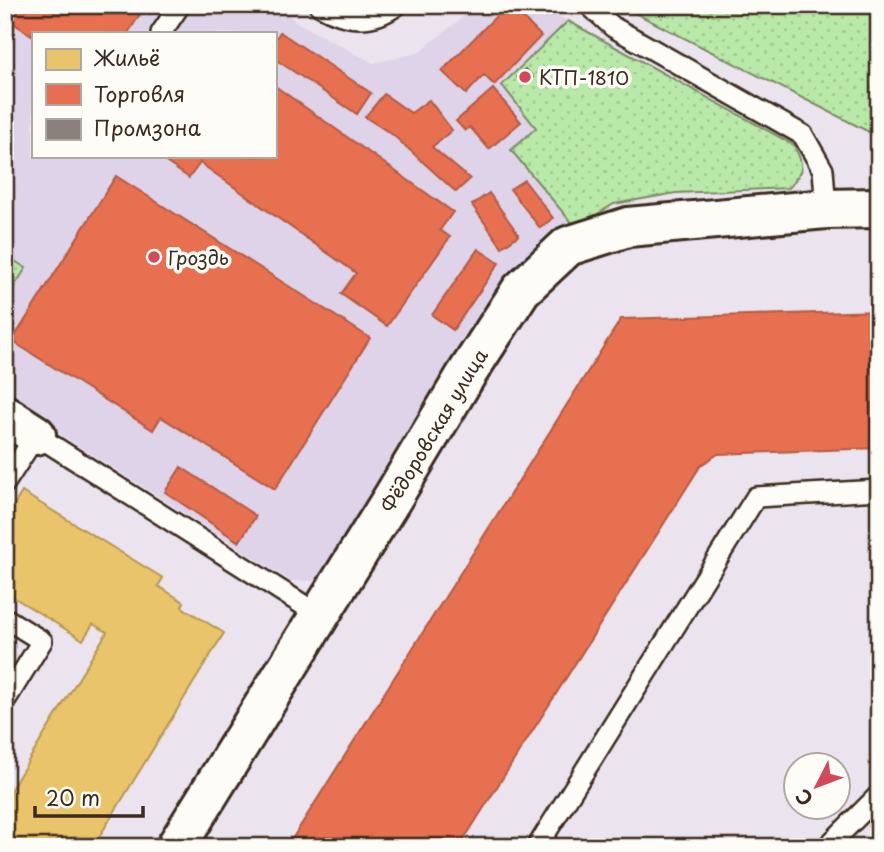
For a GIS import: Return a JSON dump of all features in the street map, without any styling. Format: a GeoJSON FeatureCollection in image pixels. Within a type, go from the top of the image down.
{"type":"FeatureCollection","features":[{"type":"Feature","properties":{"kind":"street","name":"Фёдоровская улица"},"geometry":{"type":"LineString","coordinates":[[176,847],[521,290],[568,246],[628,227],[826,209],[879,208]]}},
{"type":"Feature","properties":{"kind":"lane"},"geometry":{"type":"LineString","coordinates":[[162,32],[180,5]]}},
{"type":"Feature","properties":{"kind":"lane"},"geometry":{"type":"LineString","coordinates":[[319,5],[353,20],[385,14],[397,5]]}},
{"type":"Feature","properties":{"kind":"lane"},"geometry":{"type":"LineString","coordinates":[[589,5],[613,27],[803,135],[823,170],[826,209]]}},
{"type":"Feature","properties":{"kind":"lane"},"geometry":{"type":"LineString","coordinates":[[5,483],[21,425],[319,615]]}},
{"type":"Feature","properties":{"kind":"lane"},"geometry":{"type":"LineString","coordinates":[[537,847],[756,497],[879,490]]}},
{"type":"Feature","properties":{"kind":"lane"},"geometry":{"type":"LineString","coordinates":[[5,618],[42,641],[5,701]]}},
{"type":"Feature","properties":{"kind":"lane"},"geometry":{"type":"LineString","coordinates":[[827,847],[879,795]]}},
{"type":"Feature","properties":{"kind":"shaded area"},"geometry":{"type":"Polygon","coordinates":[[[5,5],[276,5],[296,22],[373,63],[418,53],[478,5],[532,5],[568,21],[502,85],[536,128],[512,150],[575,227],[332,566],[312,581],[291,581],[5,399],[5,5]]]}},
{"type":"Feature","properties":{"kind":"green space"},"geometry":{"type":"Polygon","coordinates":[[[638,5],[839,5],[879,8],[879,137],[635,13],[638,5]]]}},
{"type":"Feature","properties":{"kind":"green space"},"geometry":{"type":"Polygon","coordinates":[[[568,21],[794,145],[801,163],[798,176],[789,188],[676,193],[614,204],[575,227],[511,150],[536,128],[502,85],[568,21]]]}},
{"type":"Feature","properties":{"kind":"green space"},"geometry":{"type":"Polygon","coordinates":[[[5,255],[26,268],[5,300],[5,255]]]}},
{"type":"Feature","properties":{"kind":"building: Жильё"},"geometry":{"type":"Polygon","coordinates":[[[22,492],[163,578],[158,586],[184,602],[182,607],[224,633],[93,847],[5,847],[5,799],[107,632],[93,624],[83,640],[5,592],[5,519],[22,492]]]}},
{"type":"Feature","properties":{"kind":"building: Торговля"},"geometry":{"type":"Polygon","coordinates":[[[5,5],[146,5],[129,32],[32,32],[32,35],[5,18],[5,5]]]}},
{"type":"Feature","properties":{"kind":"building: Торговля"},"geometry":{"type":"Polygon","coordinates":[[[507,5],[541,36],[494,85],[484,75],[466,94],[442,71],[507,5]]]}},
{"type":"Feature","properties":{"kind":"building: Торговля"},"geometry":{"type":"Polygon","coordinates":[[[280,32],[371,93],[357,114],[276,60],[276,38],[280,32]]]}},
{"type":"Feature","properties":{"kind":"building: Торговля"},"geometry":{"type":"Polygon","coordinates":[[[276,87],[453,212],[440,230],[450,237],[387,326],[341,294],[356,273],[200,163],[189,178],[160,158],[276,158],[276,87]]]}},
{"type":"Feature","properties":{"kind":"building: Торговля"},"geometry":{"type":"Polygon","coordinates":[[[493,89],[521,122],[489,149],[470,127],[465,131],[456,121],[493,89]]]}},
{"type":"Feature","properties":{"kind":"building: Торговля"},"geometry":{"type":"Polygon","coordinates":[[[384,94],[411,113],[429,100],[452,130],[432,147],[470,179],[456,192],[393,135],[365,117],[384,94]]]}},
{"type":"Feature","properties":{"kind":"building: Торговля","name":"Гроздь"},"geometry":{"type":"Polygon","coordinates":[[[116,176],[370,338],[275,489],[161,417],[153,430],[12,341],[116,176]]]}},
{"type":"Feature","properties":{"kind":"building: Торговля"},"geometry":{"type":"Polygon","coordinates":[[[524,180],[553,218],[540,228],[510,189],[524,180]]]}},
{"type":"Feature","properties":{"kind":"building: Торговля"},"geometry":{"type":"Polygon","coordinates":[[[489,193],[519,235],[502,247],[472,205],[489,193]]]}},
{"type":"Feature","properties":{"kind":"building: Торговля"},"geometry":{"type":"Polygon","coordinates":[[[478,249],[499,263],[453,330],[432,315],[478,249]]]}},
{"type":"Feature","properties":{"kind":"building: Торговля"},"geometry":{"type":"Polygon","coordinates":[[[879,311],[879,448],[718,454],[701,465],[459,847],[287,847],[621,319],[879,311]]]}},
{"type":"Feature","properties":{"kind":"building: Торговля"},"geometry":{"type":"Polygon","coordinates":[[[181,467],[256,516],[239,542],[165,492],[181,467]]]}},
{"type":"Feature","properties":{"kind":"building: Промзона","name":"КТП-1810"},"geometry":{"type":"Polygon","coordinates":[[[525,69],[533,77],[525,85],[517,77],[525,69]]]}},
{"type":"Feature","properties":{"kind":"place","name":"КТП-1810"},"geometry":{"type":"Point","coordinates":[525,77]}},
{"type":"Feature","properties":{"kind":"place","name":"Гроздь"},"geometry":{"type":"Point","coordinates":[154,257]}}]}
